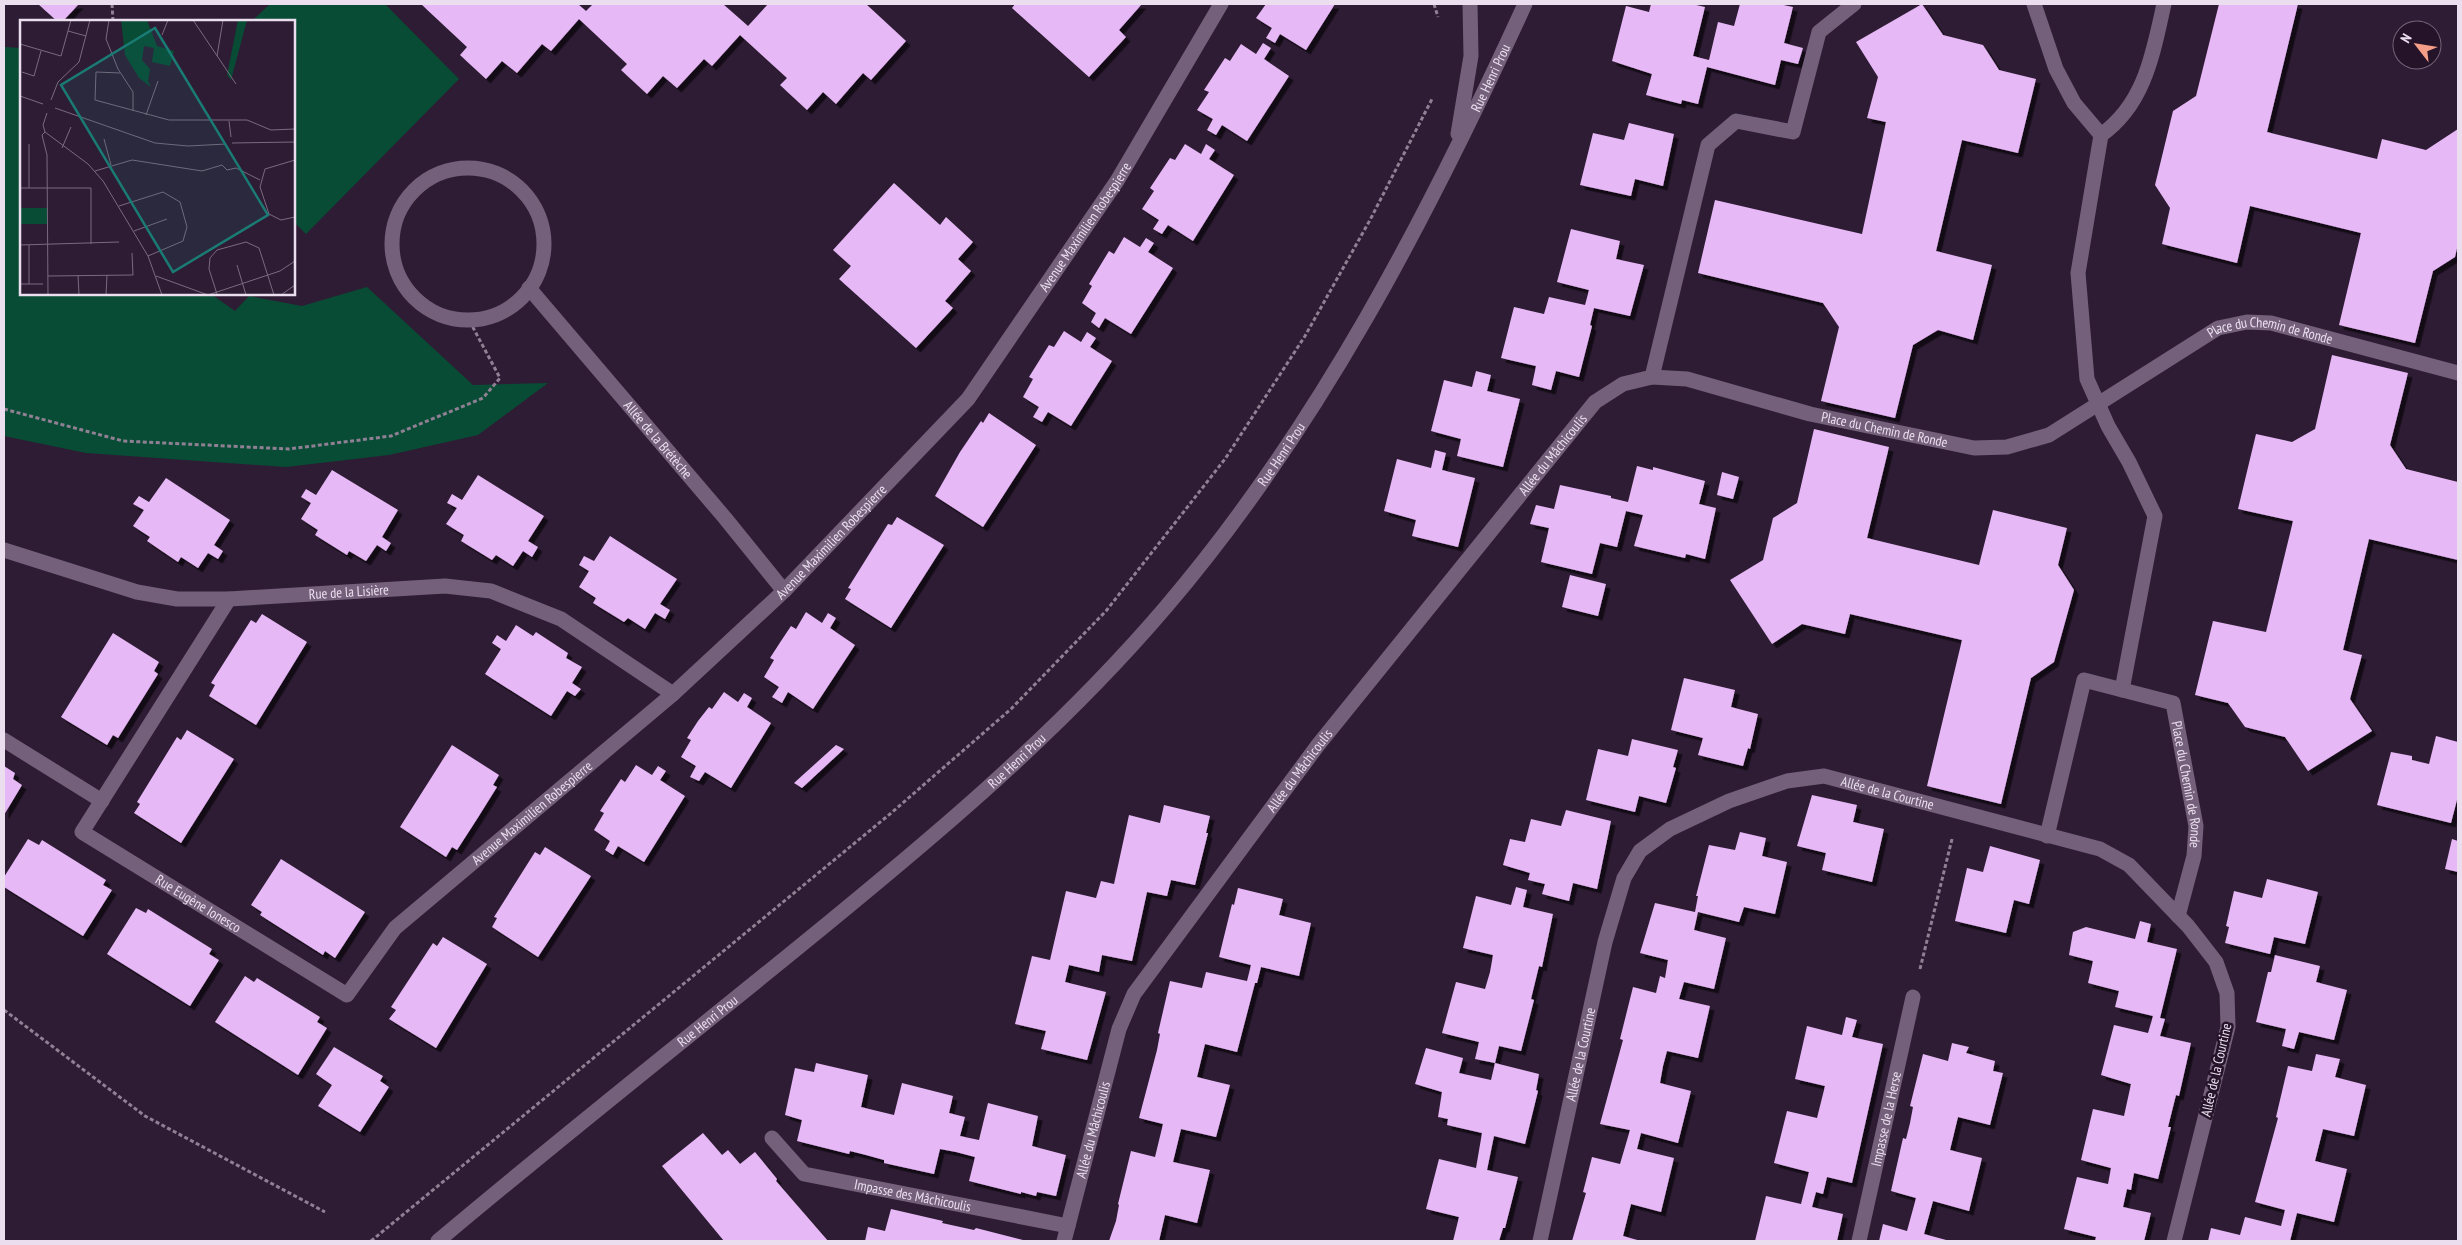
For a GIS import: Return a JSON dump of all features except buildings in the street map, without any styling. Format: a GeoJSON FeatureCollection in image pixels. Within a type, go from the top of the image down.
{"type":"FeatureCollection","features":[{"type":"Feature","properties":{"kind":"street","name":"Avenue Maximilien Robespierre"},"geometry":{"type":"LineString","coordinates":[[347,995],[395,928],[673,694],[784,591],[968,399],[1116,182],[1221,4]]}},
{"type":"Feature","properties":{"kind":"street","name":"Rue Henri Prou"},"geometry":{"type":"LineString","coordinates":[[1454,153],[1470,56],[1470,4]]}},
{"type":"Feature","properties":{"kind":"street","name":"Rue Henri Prou"},"geometry":{"type":"LineString","coordinates":[[438,1241],[886,876],[1002,776],[1106,673],[1165,607],[1235,520],[1331,377],[1412,236],[1525,4]]}},
{"type":"Feature","properties":{"kind":"street"},"geometry":{"type":"LineString","coordinates":[[1652,377],[1708,145],[1736,120],[1793,132],[1819,32],[1854,4]]}},
{"type":"Feature","properties":{"kind":"street"},"geometry":{"type":"LineString","coordinates":[[2034,4],[2056,69],[2074,104],[2101,135]]}},
{"type":"Feature","properties":{"kind":"street"},"geometry":{"type":"LineString","coordinates":[[2122,690],[2155,516],[2087,379],[2078,274],[2101,135],[2118,124],[2150,68],[2164,4]]}},
{"type":"Feature","properties":{"kind":"street"},"geometry":{"type":"LineString","coordinates":[[468,167],[502,174],[535,205],[545,238],[537,278],[530,288],[512,307],[482,320],[451,320],[410,294],[392,256],[392,231],[401,207],[431,176],[468,167]]}},
{"type":"Feature","properties":{"kind":"street","name":"Allée de la Brétèche"},"geometry":{"type":"LineString","coordinates":[[530,288],[725,518],[784,591]]}},
{"type":"Feature","properties":{"kind":"street","name":"Place du Chemin de Ronde"},"geometry":{"type":"LineString","coordinates":[[1810,414],[1974,448],[2007,447],[2049,435],[2097,402],[2218,328],[2247,322],[2271,323],[2458,373]]}},
{"type":"Feature","properties":{"kind":"street","name":"Allée du Mâchicoulis"},"geometry":{"type":"LineString","coordinates":[[1066,1234],[1119,1030],[1134,994],[1318,745],[1596,402],[1622,384],[1652,377],[1687,379],[1810,414]]}},
{"type":"Feature","properties":{"kind":"street","name":"Rue de la Lisière"},"geometry":{"type":"LineString","coordinates":[[4,550],[138,592],[177,599],[229,599],[445,586],[491,591],[561,619],[673,694]]}},
{"type":"Feature","properties":{"kind":"street","name":"Rue Eugène Ionesco"},"geometry":{"type":"LineString","coordinates":[[229,599],[82,832],[347,995]]}},
{"type":"Feature","properties":{"kind":"street","name":"Place du Chemin de Ronde"},"geometry":{"type":"LineString","coordinates":[[2046,836],[2084,680],[2173,704],[2196,826],[2194,856],[2178,916]]}},
{"type":"Feature","properties":{"kind":"street"},"geometry":{"type":"LineString","coordinates":[[4,740],[102,801]]}},
{"type":"Feature","properties":{"kind":"street","name":"Allée de la Courtine"},"geometry":{"type":"LineString","coordinates":[[1540,1241],[1605,942],[1624,878],[1640,851],[1670,829],[1729,801],[1787,781],[1824,776],[2100,849],[2129,865],[2178,916],[2216,962],[2227,993],[2228,1027],[2174,1241]]}},
{"type":"Feature","properties":{"kind":"street","name":"Impasse de la Herse"},"geometry":{"type":"LineString","coordinates":[[1859,1241],[1913,997]]}},
{"type":"Feature","properties":{"kind":"street","name":"Impasse des Mâchicoulis"},"geometry":{"type":"LineString","coordinates":[[772,1138],[804,1174],[1066,1234]]}},
{"type":"Feature","properties":{"kind":"path"},"geometry":{"type":"LineString","coordinates":[[112,4],[113,20]]}},
{"type":"Feature","properties":{"kind":"path"},"geometry":{"type":"LineString","coordinates":[[1434,4],[1438,15],[1438,25]]}},
{"type":"Feature","properties":{"kind":"path"},"geometry":{"type":"LineString","coordinates":[[372,1241],[890,814],[1011,709],[1106,612],[1225,459],[1305,336],[1370,220],[1433,98]]}},
{"type":"Feature","properties":{"kind":"path"},"geometry":{"type":"LineString","coordinates":[[4,409],[123,441],[289,449],[391,436],[483,398],[500,378],[469,320]]}},
{"type":"Feature","properties":{"kind":"path"},"geometry":{"type":"LineString","coordinates":[[1913,997],[1959,812]]}},
{"type":"Feature","properties":{"kind":"path"},"geometry":{"type":"LineString","coordinates":[[4,1010],[145,1116],[325,1212]]}},
{"type":"Feature","properties":{"kind":"green space"},"geometry":{"type":"Polygon","coordinates":[[[270,4],[385,4],[459,79],[306,234],[295,223],[295,20],[253,20],[270,4]]]}},
{"type":"Feature","properties":{"kind":"green space"},"geometry":{"type":"Polygon","coordinates":[[[4,47],[20,48],[20,295],[212,295],[235,311],[249,296],[302,306],[367,287],[473,385],[548,383],[478,435],[389,455],[286,467],[86,453],[4,436],[4,47]]]}}]}
